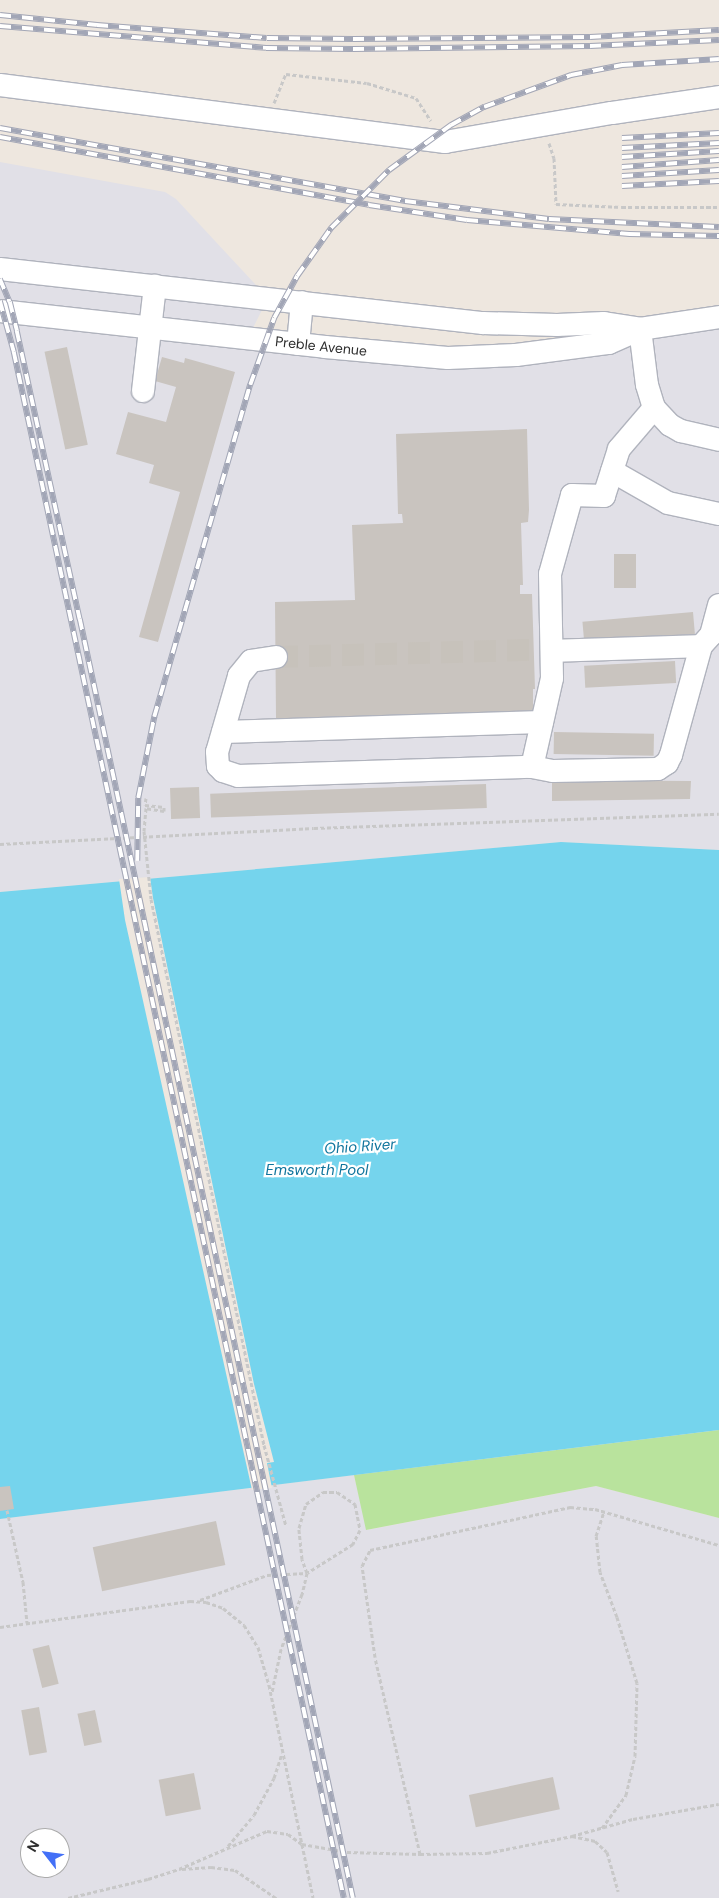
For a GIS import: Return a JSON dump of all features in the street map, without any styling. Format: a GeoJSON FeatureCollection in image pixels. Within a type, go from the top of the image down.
{"type":"FeatureCollection","features":[{"type":"Feature","properties":{"kind":"street"},"geometry":{"type":"LineString","coordinates":[[0,85],[445,142],[719,97]]}},
{"type":"Feature","properties":{"kind":"street"},"geometry":{"type":"LineString","coordinates":[[0,269],[483,322],[557,325],[604,323],[640,329],[719,317]]}},
{"type":"Feature","properties":{"kind":"street"},"geometry":{"type":"LineString","coordinates":[[143,391],[152,328],[155,286]]}},
{"type":"Feature","properties":{"kind":"street"},"geometry":{"type":"LineString","coordinates":[[298,344],[302,302]]}},
{"type":"Feature","properties":{"kind":"street","name":"Preble Avenue"},"geometry":{"type":"LineString","coordinates":[[0,311],[298,344],[448,358],[516,355],[609,342],[640,329]]}},
{"type":"Feature","properties":{"kind":"street"},"geometry":{"type":"LineString","coordinates":[[640,329],[647,385],[654,408],[670,425],[681,431],[719,440]]}},
{"type":"Feature","properties":{"kind":"street"},"geometry":{"type":"LineString","coordinates":[[532,767],[552,678],[546,650],[550,574],[572,495],[604,496],[619,449],[654,408]]}},
{"type":"Feature","properties":{"kind":"street"},"geometry":{"type":"LineString","coordinates":[[612,471],[668,503],[719,514]]}},
{"type":"Feature","properties":{"kind":"street"},"geometry":{"type":"LineString","coordinates":[[276,658],[257,659],[242,670],[217,752],[218,766],[223,771],[238,776],[532,767],[573,771],[642,770],[663,767],[671,755],[702,646],[711,635],[719,605]]}},
{"type":"Feature","properties":{"kind":"street"},"geometry":{"type":"LineString","coordinates":[[546,650],[702,646]]}},
{"type":"Feature","properties":{"kind":"street"},"geometry":{"type":"LineString","coordinates":[[223,732],[542,722]]}},
{"type":"Feature","properties":{"kind":"path"},"geometry":{"type":"LineString","coordinates":[[274,121],[274,101],[286,74],[367,83],[416,98],[445,142]]}},
{"type":"Feature","properties":{"kind":"path"},"geometry":{"type":"LineString","coordinates":[[534,126],[547,138],[554,158],[556,204],[622,207],[719,207]]}},
{"type":"Feature","properties":{"kind":"path"},"geometry":{"type":"LineString","coordinates":[[146,798],[145,805],[164,807],[164,811],[146,808],[144,831],[151,900],[264,1445],[286,1526]]}},
{"type":"Feature","properties":{"kind":"path"},"geometry":{"type":"LineString","coordinates":[[0,844],[304,828],[719,814]]}},
{"type":"Feature","properties":{"kind":"path"},"geometry":{"type":"LineString","coordinates":[[197,1602],[267,1575],[307,1573],[353,1544],[360,1530],[355,1504],[337,1492],[324,1492],[306,1504],[299,1528],[302,1558],[307,1573],[302,1594],[280,1649],[271,1696]]}},
{"type":"Feature","properties":{"kind":"path"},"geometry":{"type":"LineString","coordinates":[[420,1854],[375,1657],[362,1566],[370,1550],[570,1507],[595,1508],[719,1545]]}},
{"type":"Feature","properties":{"kind":"path"},"geometry":{"type":"LineString","coordinates":[[7,1510],[23,1582],[27,1623]]}},
{"type":"Feature","properties":{"kind":"path"},"geometry":{"type":"LineString","coordinates":[[602,1828],[626,1795],[635,1756],[637,1683],[617,1617],[600,1572],[596,1536],[604,1512]]}},
{"type":"Feature","properties":{"kind":"path"},"geometry":{"type":"LineString","coordinates":[[0,1627],[154,1605],[197,1602],[206,1602],[223,1608],[244,1625],[258,1647],[271,1696],[314,1898]]}},
{"type":"Feature","properties":{"kind":"path"},"geometry":{"type":"LineString","coordinates":[[226,1848],[254,1816],[274,1778],[282,1751]]}},
{"type":"Feature","properties":{"kind":"path"},"geometry":{"type":"LineString","coordinates":[[68,1898],[148,1879],[179,1869],[267,1831],[288,1834],[302,1844],[347,1852],[487,1853],[572,1836],[633,1819],[719,1804]]}},
{"type":"Feature","properties":{"kind":"path"},"geometry":{"type":"LineString","coordinates":[[572,1836],[594,1841],[607,1852],[618,1891]]}},
{"type":"Feature","properties":{"kind":"path"},"geometry":{"type":"LineString","coordinates":[[179,1869],[211,1867],[235,1870],[276,1898]]}},
{"type":"Feature","properties":{"kind":"shaded area"},"geometry":{"type":"Polygon","coordinates":[[[0,162],[165,192],[176,199],[268,298],[248,338],[448,358],[719,317],[719,850],[561,842],[0,892],[0,162]]]}},
{"type":"Feature","properties":{"kind":"shaded area"},"geometry":{"type":"Polygon","coordinates":[[[354,1475],[367,1530],[596,1486],[719,1518],[719,1898],[0,1898],[0,1519],[354,1475]]]}},
{"type":"Feature","properties":{"kind":"green space"},"geometry":{"type":"Polygon","coordinates":[[[719,1430],[719,1518],[596,1486],[366,1530],[354,1475],[719,1430]]]}},
{"type":"Feature","properties":{"kind":"water","name":"Emsworth Pool"},"geometry":{"type":"Polygon","coordinates":[[[561,842],[719,850],[719,1430],[0,1519],[0,892],[561,842]]]}},
{"type":"Feature","properties":{"kind":"pier"},"geometry":{"type":"Polygon","coordinates":[[[150,877],[254,1384],[274,1462],[267,1463],[272,1488],[252,1490],[125,920],[119,879],[150,877]]]}},
{"type":"Feature","properties":{"kind":"building"},"geometry":{"type":"Polygon","coordinates":[[[67,347],[88,445],[65,450],[45,352],[67,347]]]}},
{"type":"Feature","properties":{"kind":"building"},"geometry":{"type":"Polygon","coordinates":[[[162,357],[184,363],[185,358],[235,372],[158,642],[139,637],[180,492],[149,483],[154,465],[116,454],[128,412],[166,422],[176,387],[155,381],[162,357]]]}},
{"type":"Feature","properties":{"kind":"building"},"geometry":{"type":"Polygon","coordinates":[[[527,429],[529,510],[528,522],[521,523],[523,585],[520,585],[520,594],[532,594],[535,689],[533,689],[533,711],[276,719],[275,602],[355,600],[352,525],[403,523],[402,514],[398,514],[396,434],[527,429]]]}},
{"type":"Feature","properties":{"kind":"building"},"geometry":{"type":"Polygon","coordinates":[[[614,554],[636,554],[636,588],[614,588],[614,554]]]}},
{"type":"Feature","properties":{"kind":"building"},"geometry":{"type":"Polygon","coordinates":[[[693,612],[695,634],[584,644],[582,622],[693,612]]]}},
{"type":"Feature","properties":{"kind":"building"},"geometry":{"type":"Polygon","coordinates":[[[675,661],[676,683],[585,688],[584,666],[675,661]]]}},
{"type":"Feature","properties":{"kind":"building"},"geometry":{"type":"Polygon","coordinates":[[[554,732],[654,734],[654,756],[554,754],[554,732]]]}},
{"type":"Feature","properties":{"kind":"building"},"geometry":{"type":"Polygon","coordinates":[[[552,780],[691,781],[690,799],[552,801],[552,780]]]}},
{"type":"Feature","properties":{"kind":"building"},"geometry":{"type":"Polygon","coordinates":[[[486,784],[487,808],[211,818],[210,794],[486,784]]]}},
{"type":"Feature","properties":{"kind":"building"},"geometry":{"type":"Polygon","coordinates":[[[199,787],[200,818],[171,819],[170,788],[199,787]]]}},
{"type":"Feature","properties":{"kind":"building"},"geometry":{"type":"Polygon","coordinates":[[[10,1486],[14,1509],[0,1511],[0,1487],[10,1486]]]}},
{"type":"Feature","properties":{"kind":"building"},"geometry":{"type":"Polygon","coordinates":[[[216,1521],[225,1565],[102,1591],[93,1547],[216,1521]]]}},
{"type":"Feature","properties":{"kind":"building"},"geometry":{"type":"Polygon","coordinates":[[[49,1645],[59,1684],[42,1688],[33,1649],[49,1645]]]}},
{"type":"Feature","properties":{"kind":"building"},"geometry":{"type":"Polygon","coordinates":[[[39,1707],[47,1752],[29,1755],[21,1710],[39,1707]]]}},
{"type":"Feature","properties":{"kind":"building"},"geometry":{"type":"Polygon","coordinates":[[[95,1710],[102,1742],[84,1746],[77,1714],[95,1710]]]}},
{"type":"Feature","properties":{"kind":"building"},"geometry":{"type":"Polygon","coordinates":[[[194,1773],[201,1809],[166,1816],[159,1780],[194,1773]]]}},
{"type":"Feature","properties":{"kind":"building"},"geometry":{"type":"Polygon","coordinates":[[[553,1777],[560,1809],[476,1827],[469,1795],[553,1777]]]}},
{"type":"Feature","properties":{"kind":"tunnel"},"geometry":{"type":"LineString","coordinates":[[276,657],[534,650]]}},
{"type":"Feature","properties":{"kind":"railway"},"geometry":{"type":"LineString","coordinates":[[0,15],[97,25],[267,38],[590,37],[719,30]]}},
{"type":"Feature","properties":{"kind":"railway"},"geometry":{"type":"LineString","coordinates":[[0,26],[266,48],[353,49],[590,46],[719,40]]}},
{"type":"Feature","properties":{"kind":"railway"},"geometry":{"type":"LineString","coordinates":[[137,861],[138,798],[154,717],[250,385],[274,318],[297,276],[331,228],[389,170],[451,125],[484,107],[571,75],[622,65],[719,59]]}},
{"type":"Feature","properties":{"kind":"railway"},"geometry":{"type":"LineString","coordinates":[[0,128],[405,201],[549,219],[719,227]]}},
{"type":"Feature","properties":{"kind":"railway"},"geometry":{"type":"LineString","coordinates":[[622,138],[719,133]]}},
{"type":"Feature","properties":{"kind":"railway"},"geometry":{"type":"LineString","coordinates":[[0,137],[369,205],[467,220],[629,234],[719,236]]}},
{"type":"Feature","properties":{"kind":"railway"},"geometry":{"type":"LineString","coordinates":[[622,148],[719,143]]}},
{"type":"Feature","properties":{"kind":"railway"},"geometry":{"type":"LineString","coordinates":[[622,157],[719,151]]}},
{"type":"Feature","properties":{"kind":"railway"},"geometry":{"type":"LineString","coordinates":[[622,167],[719,160]]}},
{"type":"Feature","properties":{"kind":"railway"},"geometry":{"type":"LineString","coordinates":[[622,176],[719,170]]}},
{"type":"Feature","properties":{"kind":"railway"},"geometry":{"type":"LineString","coordinates":[[622,186],[719,181]]}},
{"type":"Feature","properties":{"kind":"railway"},"geometry":{"type":"LineString","coordinates":[[0,279],[10,302],[17,331],[80,619],[353,1898]]}},
{"type":"Feature","properties":{"kind":"railway"},"geometry":{"type":"LineString","coordinates":[[0,301],[14,352],[344,1898]]}},
{"type":"Feature","properties":{"kind":"water label","name":"Ohio River"},"geometry":{"type":"Point","coordinates":[360,1147]}}]}
